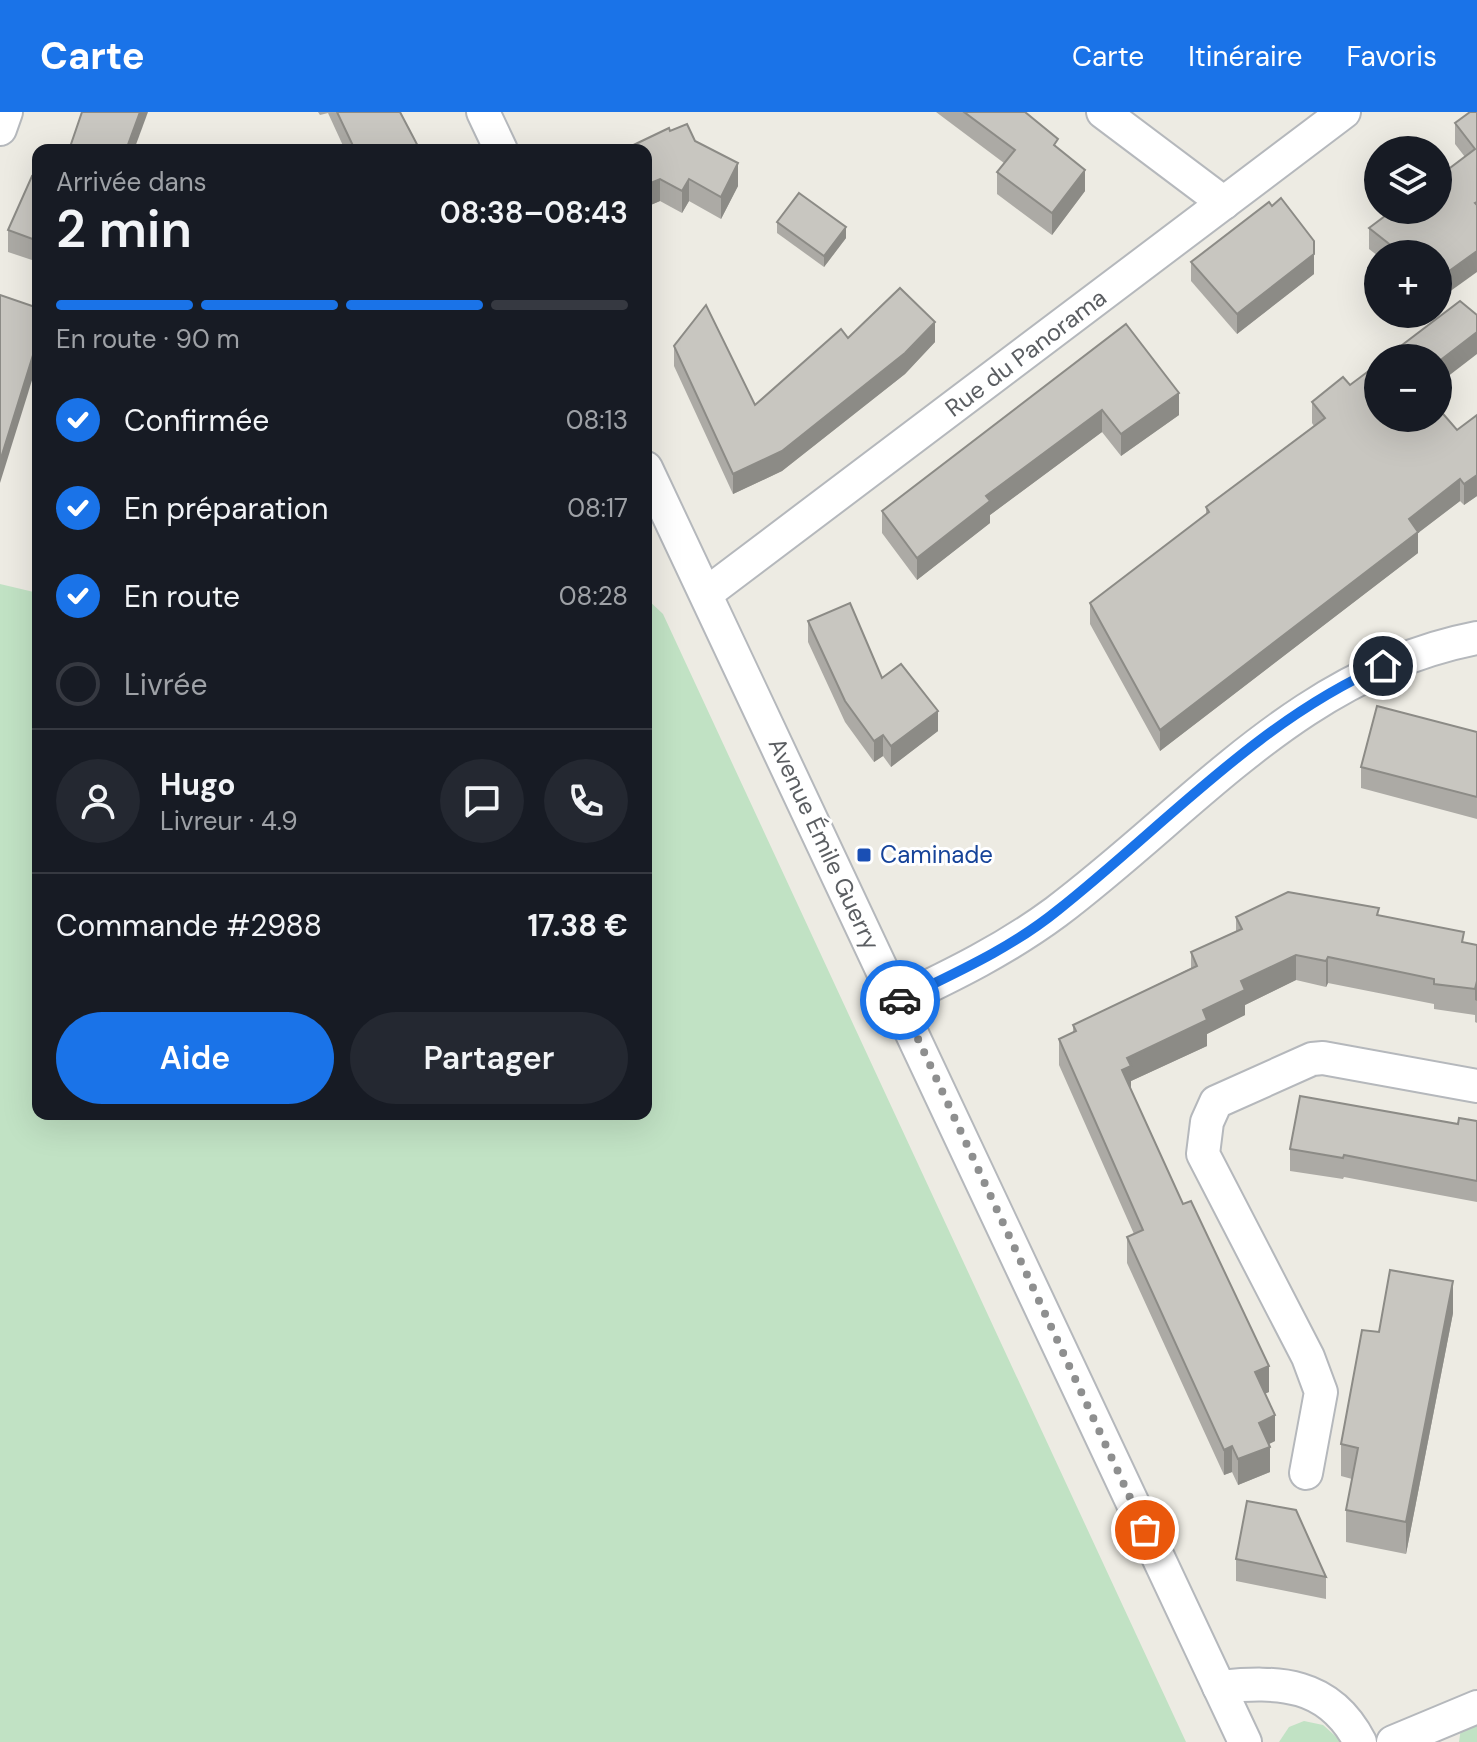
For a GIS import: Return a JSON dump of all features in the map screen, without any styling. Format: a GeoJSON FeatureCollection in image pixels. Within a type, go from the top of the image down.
{"type":"FeatureCollection","features":[{"type":"Feature","properties":{"kind":"street"},"geometry":{"type":"LineString","coordinates":[[0,129],[6,112]]}},
{"type":"Feature","properties":{"kind":"street"},"geometry":{"type":"LineString","coordinates":[[483,112],[498,144]]}},
{"type":"Feature","properties":{"kind":"street"},"geometry":{"type":"LineString","coordinates":[[1103,112],[1224,203]]}},
{"type":"Feature","properties":{"kind":"street","name":"Rue du Panorama"},"geometry":{"type":"LineString","coordinates":[[707,593],[1344,112]]}},
{"type":"Feature","properties":{"kind":"street","name":"Avenue Émile Guerry"},"geometry":{"type":"LineString","coordinates":[[652,480],[1245,1742]]}},
{"type":"Feature","properties":{"kind":"street"},"geometry":{"type":"LineString","coordinates":[[898,1001],[988,958],[1057,912],[1197,791],[1322,697],[1405,656],[1477,638]]}},
{"type":"Feature","properties":{"kind":"street"},"geometry":{"type":"LineString","coordinates":[[1306,1473],[1321,1392],[1308,1357],[1203,1154],[1207,1122],[1216,1102],[1312,1059],[1477,1086]]}},
{"type":"Feature","properties":{"kind":"street"},"geometry":{"type":"LineString","coordinates":[[1219,1687],[1271,1682],[1305,1691],[1334,1708],[1360,1742]]}},
{"type":"Feature","properties":{"kind":"street"},"geometry":{"type":"LineString","coordinates":[[1393,1742],[1477,1707]]}},
{"type":"Feature","properties":{"kind":"green space"},"geometry":{"type":"Polygon","coordinates":[[[0,584],[32,592],[32,1120],[652,1120],[652,604],[663,614],[1186,1742],[0,1742],[0,584]]]}},
{"type":"Feature","properties":{"kind":"green space"},"geometry":{"type":"Polygon","coordinates":[[[1304,1721],[1323,1725],[1342,1742],[1279,1742],[1289,1727],[1304,1721]]]}},
{"type":"Feature","properties":{"kind":"green space"},"geometry":{"type":"Polygon","coordinates":[[[1477,1722],[1477,1742],[1459,1742],[1461,1728],[1477,1722]]]}},
{"type":"Feature","properties":{"kind":"building"},"geometry":{"type":"Polygon","coordinates":[[[82,112],[140,112],[128,144],[71,144],[82,112]]]}},
{"type":"Feature","properties":{"kind":"building"},"geometry":{"type":"Polygon","coordinates":[[[337,112],[400,112],[417,144],[352,144],[337,112]]]}},
{"type":"Feature","properties":{"kind":"building"},"geometry":{"type":"Polygon","coordinates":[[[964,112],[1025,112],[1058,139],[1054,145],[1085,170],[1052,213],[997,172],[1015,150],[964,112]]]}},
{"type":"Feature","properties":{"kind":"building"},"geometry":{"type":"Polygon","coordinates":[[[1470,112],[1477,112],[1477,251],[1452,269],[1452,240],[1384,240],[1369,228],[1374,224],[1452,224],[1452,166],[1475,149],[1455,123],[1470,112]]]}},
{"type":"Feature","properties":{"kind":"building"},"geometry":{"type":"Polygon","coordinates":[[[687,124],[695,141],[738,163],[721,197],[689,179],[682,191],[660,179],[652,182],[652,144],[636,144],[669,128],[670,131],[687,124]]]}},
{"type":"Feature","properties":{"kind":"building"},"geometry":{"type":"Polygon","coordinates":[[[32,176],[32,239],[8,230],[32,176]]]}},
{"type":"Feature","properties":{"kind":"building"},"geometry":{"type":"Polygon","coordinates":[[[799,193],[846,227],[824,256],[777,222],[799,193]]]}},
{"type":"Feature","properties":{"kind":"building"},"geometry":{"type":"Polygon","coordinates":[[[1281,198],[1314,241],[1314,254],[1237,314],[1191,262],[1269,202],[1272,206],[1281,198]]]}},
{"type":"Feature","properties":{"kind":"building"},"geometry":{"type":"Polygon","coordinates":[[[900,288],[935,322],[905,353],[782,451],[733,474],[674,346],[706,305],[755,405],[841,329],[848,338],[900,288]]]}},
{"type":"Feature","properties":{"kind":"building"},"geometry":{"type":"Polygon","coordinates":[[[0,295],[32,306],[32,358],[0,461],[0,295]]]}},
{"type":"Feature","properties":{"kind":"building"},"geometry":{"type":"Polygon","coordinates":[[[1460,301],[1477,315],[1477,332],[1452,351],[1452,344],[1403,344],[1424,328],[1452,328],[1452,307],[1460,301]]]}},
{"type":"Feature","properties":{"kind":"building"},"geometry":{"type":"Polygon","coordinates":[[[1126,324],[1179,393],[1121,434],[1102,410],[986,496],[990,501],[917,558],[882,511],[1126,324]]]}},
{"type":"Feature","properties":{"kind":"building"},"geometry":{"type":"Polygon","coordinates":[[[1364,374],[1364,432],[1452,432],[1452,424],[1457,430],[1477,415],[1477,475],[1464,484],[1460,479],[1409,519],[1418,532],[1160,730],[1090,603],[1209,512],[1206,507],[1325,418],[1312,402],[1343,377],[1350,385],[1364,374]]]}},
{"type":"Feature","properties":{"kind":"building"},"geometry":{"type":"Polygon","coordinates":[[[850,603],[882,678],[901,664],[938,711],[891,746],[883,735],[874,741],[845,701],[808,621],[850,603]]]}},
{"type":"Feature","properties":{"kind":"building"},"geometry":{"type":"Polygon","coordinates":[[[1377,706],[1477,732],[1477,797],[1361,767],[1377,706]]]}},
{"type":"Feature","properties":{"kind":"building"},"geometry":{"type":"Polygon","coordinates":[[[1288,892],[1379,908],[1377,915],[1464,932],[1462,942],[1477,945],[1477,981],[1475,989],[1434,984],[1434,979],[1328,957],[1326,961],[1296,955],[1241,981],[1245,990],[1203,1010],[1207,1020],[1127,1058],[1131,1066],[1122,1070],[1183,1204],[1191,1201],[1269,1366],[1255,1372],[1275,1415],[1259,1423],[1270,1447],[1238,1459],[1232,1446],[1224,1450],[1127,1237],[1143,1230],[1059,1039],[1076,1031],[1073,1025],[1197,966],[1191,952],[1242,929],[1236,917],[1288,892]]]}},
{"type":"Feature","properties":{"kind":"building"},"geometry":{"type":"Polygon","coordinates":[[[1300,1096],[1458,1124],[1459,1118],[1477,1121],[1477,1181],[1344,1155],[1343,1158],[1290,1149],[1300,1096]]]}},
{"type":"Feature","properties":{"kind":"building"},"geometry":{"type":"Polygon","coordinates":[[[1390,1270],[1453,1281],[1406,1522],[1346,1510],[1358,1448],[1341,1444],[1362,1330],[1379,1332],[1390,1270]]]}},
{"type":"Feature","properties":{"kind":"building"},"geometry":{"type":"Polygon","coordinates":[[[1247,1501],[1296,1510],[1326,1577],[1236,1559],[1247,1501]]]}},
{"type":"Feature","properties":{"kind":"way so far"},"geometry":{"type":"LineString","coordinates":[[900,1000],[1145,1530]]}},
{"type":"Feature","properties":{"kind":"place","name":"Caminade"},"geometry":{"type":"Point","coordinates":[864,855]}},
{"type":"Feature","properties":{"kind":"route"},"geometry":{"type":"LineString","coordinates":[[900,1000],[988,958],[1057,912],[1197,791],[1282,726],[1322,697],[1383,666]]}}]}
